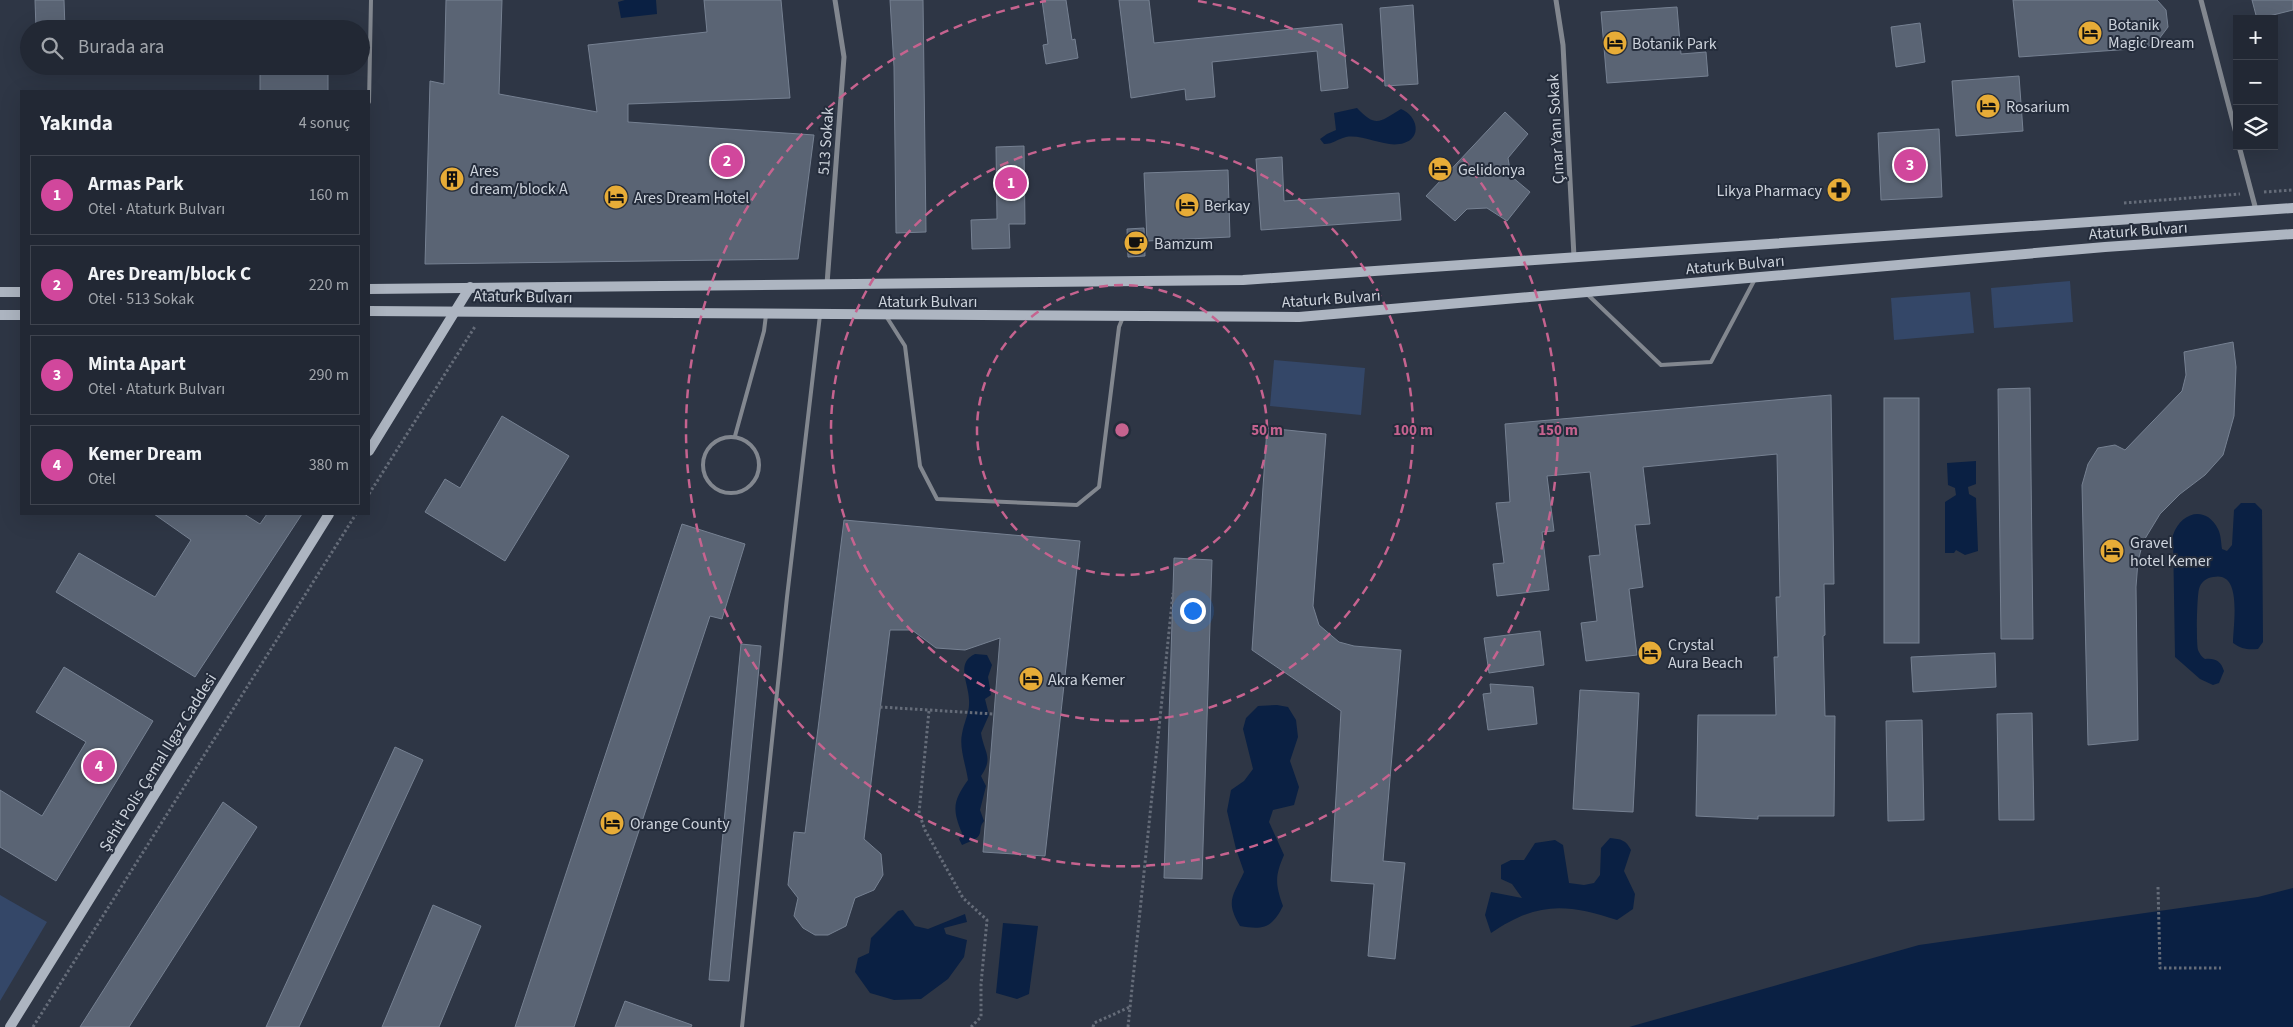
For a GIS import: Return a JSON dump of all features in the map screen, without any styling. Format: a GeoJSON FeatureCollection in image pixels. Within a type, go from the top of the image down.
{"type":"FeatureCollection","features":[{"type":"Feature","properties":{"kind":"main road","name":"Ataturk Bulvarı"},"geometry":{"type":"LineString","coordinates":[[370,288],[1243,280],[2293,208]]}},
{"type":"Feature","properties":{"kind":"main road","name":"Ataturk Bulvarı"},"geometry":{"type":"LineString","coordinates":[[370,311],[456,310],[886,316],[1299,317],[2105,247],[2293,234]]}},
{"type":"Feature","properties":{"kind":"main road"},"geometry":{"type":"LineString","coordinates":[[370,449],[470,288]]}},
{"type":"Feature","properties":{"kind":"main road"},"geometry":{"type":"LineString","coordinates":[[0,292],[20,292]]}},
{"type":"Feature","properties":{"kind":"main road"},"geometry":{"type":"LineString","coordinates":[[0,315],[20,315]]}},
{"type":"Feature","properties":{"kind":"main road","name":"Şehit Polis Çemal Ilgaz Caddesi"},"geometry":{"type":"LineString","coordinates":[[10,1027],[329,515]]}},
{"type":"Feature","properties":{"kind":"street","name":"513 Sokak"},"geometry":{"type":"LineString","coordinates":[[827,284],[844,57],[835,0]]}},
{"type":"Feature","properties":{"kind":"street","name":"Çınar Yanı Sokak"},"geometry":{"type":"LineString","coordinates":[[1556,0],[1563,45],[1574,257]]}},
{"type":"Feature","properties":{"kind":"street"},"geometry":{"type":"LineString","coordinates":[[2201,0],[2233,122]]}},
{"type":"Feature","properties":{"kind":"street"},"geometry":{"type":"LineString","coordinates":[[2240,150],[2256,210]]}},
{"type":"Feature","properties":{"kind":"lane"},"geometry":{"type":"LineString","coordinates":[[370,51],[371,0]]}},
{"type":"Feature","properties":{"kind":"lane"},"geometry":{"type":"LineString","coordinates":[[369,90],[370,75]]}},
{"type":"Feature","properties":{"kind":"lane"},"geometry":{"type":"LineString","coordinates":[[1584,292],[1661,364],[1711,362],[1756,277]]}},
{"type":"Feature","properties":{"kind":"lane"},"geometry":{"type":"LineString","coordinates":[[735,436],[764,331],[766,315]]}},
{"type":"Feature","properties":{"kind":"lane"},"geometry":{"type":"LineString","coordinates":[[742,1027],[789,578],[820,315]]}},
{"type":"Feature","properties":{"kind":"lane"},"geometry":{"type":"LineString","coordinates":[[886,316],[905,346],[920,466],[937,499],[1077,505],[1099,487],[1119,328],[1123,316]]}},
{"type":"Feature","properties":{"kind":"lane"},"geometry":{"type":"LineString","coordinates":[[735,436],[751,444],[757,452],[760,468],[750,486],[734,493],[716,488],[708,481],[703,468],[706,452],[714,442],[723,437],[735,436]]}},
{"type":"Feature","properties":{"kind":"path"},"geometry":{"type":"LineString","coordinates":[[2123,203],[2293,190]]}},
{"type":"Feature","properties":{"kind":"path"},"geometry":{"type":"LineString","coordinates":[[370,492],[477,322]]}},
{"type":"Feature","properties":{"kind":"path"},"geometry":{"type":"LineString","coordinates":[[32,1027],[355,515]]}},
{"type":"Feature","properties":{"kind":"path"},"geometry":{"type":"LineString","coordinates":[[1128,1027],[1173,593]]}},
{"type":"Feature","properties":{"kind":"path"},"geometry":{"type":"LineString","coordinates":[[880,707],[994,714]]}},
{"type":"Feature","properties":{"kind":"path"},"geometry":{"type":"LineString","coordinates":[[929,711],[919,813],[924,830],[963,898],[987,920],[981,984],[981,1017],[971,1027]]}},
{"type":"Feature","properties":{"kind":"path"},"geometry":{"type":"LineString","coordinates":[[2158,887],[2160,968],[2221,968]]}},
{"type":"Feature","properties":{"kind":"path"},"geometry":{"type":"LineString","coordinates":[[1092,1027],[1094,1023],[1130,1007]]}},
{"type":"Feature","properties":{"kind":"shaded area"},"geometry":{"type":"Polygon","coordinates":[[[625,0],[656,0],[657,14],[621,18],[618,2],[625,0]]]}},
{"type":"Feature","properties":{"kind":"shaded area"},"geometry":{"type":"Polygon","coordinates":[[[1357,108],[1374,121],[1379,121],[1401,109],[1407,112],[1416,127],[1414,137],[1404,143],[1397,144],[1346,137],[1324,144],[1320,139],[1336,130],[1334,113],[1357,108]]]}},
{"type":"Feature","properties":{"kind":"shaded area"},"geometry":{"type":"Polygon","coordinates":[[[2070,281],[2073,322],[1994,328],[1991,288],[2070,281]]]}},
{"type":"Feature","properties":{"kind":"shaded area"},"geometry":{"type":"Polygon","coordinates":[[[1970,292],[1974,333],[1894,340],[1891,298],[1970,292]]]}},
{"type":"Feature","properties":{"kind":"shaded area"},"geometry":{"type":"Polygon","coordinates":[[[1274,360],[1365,368],[1361,415],[1270,406],[1274,360]]]}},
{"type":"Feature","properties":{"kind":"shaded area"},"geometry":{"type":"Polygon","coordinates":[[[1976,461],[1976,484],[1968,487],[1969,494],[1976,498],[1978,551],[1965,555],[1956,550],[1954,553],[1945,553],[1945,502],[1956,495],[1955,488],[1948,485],[1947,463],[1976,461]]]}},
{"type":"Feature","properties":{"kind":"shaded area"},"geometry":{"type":"Polygon","coordinates":[[[2241,503],[2255,503],[2262,510],[2263,642],[2258,649],[2242,648],[2233,643],[2235,612],[2233,590],[2229,582],[2222,577],[2208,578],[2204,581],[2198,593],[2197,645],[2198,650],[2205,659],[2217,661],[2223,668],[2224,671],[2219,683],[2213,685],[2200,679],[2175,657],[2173,535],[2182,521],[2194,514],[2201,514],[2213,521],[2219,531],[2222,549],[2227,551],[2232,545],[2234,510],[2241,503]]]}},
{"type":"Feature","properties":{"kind":"shaded area"},"geometry":{"type":"Polygon","coordinates":[[[975,654],[987,655],[992,665],[988,677],[991,695],[985,699],[989,715],[981,733],[988,759],[981,776],[986,786],[980,810],[984,821],[977,837],[962,845],[959,839],[962,833],[957,818],[956,805],[959,794],[968,780],[961,745],[969,705],[964,668],[969,658],[975,654]]]}},
{"type":"Feature","properties":{"kind":"shaded area"},"geometry":{"type":"Polygon","coordinates":[[[1277,705],[1288,707],[1296,720],[1298,737],[1290,761],[1299,787],[1294,805],[1273,810],[1269,822],[1284,855],[1277,880],[1283,906],[1271,923],[1255,928],[1240,926],[1233,910],[1232,899],[1244,872],[1236,849],[1227,811],[1231,790],[1244,781],[1253,769],[1243,729],[1246,718],[1258,706],[1277,705]]]}},
{"type":"Feature","properties":{"kind":"shaded area"},"geometry":{"type":"Polygon","coordinates":[[[1610,838],[1623,841],[1631,850],[1624,871],[1635,894],[1633,909],[1617,920],[1599,914],[1566,908],[1552,908],[1523,916],[1491,933],[1485,915],[1491,892],[1522,898],[1512,884],[1501,879],[1501,865],[1511,860],[1524,860],[1535,843],[1555,840],[1563,845],[1569,883],[1584,885],[1594,883],[1600,875],[1601,848],[1610,838]]]}},
{"type":"Feature","properties":{"kind":"shaded area"},"geometry":{"type":"Polygon","coordinates":[[[2293,888],[2293,1027],[1629,1027],[1919,945],[2258,897],[2293,888]]]}},
{"type":"Feature","properties":{"kind":"shaded area"},"geometry":{"type":"Polygon","coordinates":[[[0,895],[47,922],[0,1001],[0,895]]]}},
{"type":"Feature","properties":{"kind":"shaded area"},"geometry":{"type":"Polygon","coordinates":[[[903,910],[915,926],[928,929],[965,914],[967,922],[944,928],[946,934],[967,940],[964,957],[948,979],[921,999],[894,1000],[870,993],[855,972],[858,958],[869,953],[871,938],[898,911],[903,910]]]}},
{"type":"Feature","properties":{"kind":"shaded area"},"geometry":{"type":"Polygon","coordinates":[[[1003,923],[1038,926],[1029,994],[1017,999],[996,993],[1003,923]]]}},
{"type":"Feature","properties":{"kind":"building"},"geometry":{"type":"Polygon","coordinates":[[[35,0],[64,0],[65,20],[36,20],[35,0]]]}},
{"type":"Feature","properties":{"kind":"building","name":"Ares Dream Hotel"},"geometry":{"type":"Polygon","coordinates":[[[446,0],[502,0],[499,94],[597,112],[588,45],[707,32],[704,0],[781,0],[790,98],[628,104],[628,122],[814,135],[798,259],[425,264],[430,81],[444,84],[446,0]]]}},
{"type":"Feature","properties":{"kind":"building"},"geometry":{"type":"Polygon","coordinates":[[[890,0],[923,0],[926,232],[896,233],[894,67],[890,0]]]}},
{"type":"Feature","properties":{"kind":"building"},"geometry":{"type":"Polygon","coordinates":[[[1042,0],[1066,0],[1072,40],[1075,39],[1078,58],[1046,64],[1043,45],[1048,44],[1042,0]]]}},
{"type":"Feature","properties":{"kind":"building"},"geometry":{"type":"Polygon","coordinates":[[[1119,0],[1149,0],[1154,43],[1342,24],[1348,88],[1321,91],[1317,51],[1212,62],[1215,97],[1186,100],[1185,89],[1131,98],[1119,0]]]}},
{"type":"Feature","properties":{"kind":"building","name":"Botanik Magic Dream"},"geometry":{"type":"Polygon","coordinates":[[[2013,0],[2157,0],[2166,10],[2168,27],[2159,39],[2146,48],[2019,57],[2013,0]]]}},
{"type":"Feature","properties":{"kind":"building"},"geometry":{"type":"Polygon","coordinates":[[[2252,0],[2293,0],[2293,10],[2273,15],[2256,15],[2252,0]]]}},
{"type":"Feature","properties":{"kind":"building"},"geometry":{"type":"Polygon","coordinates":[[[1413,5],[1418,84],[1385,86],[1380,8],[1413,5]]]}},
{"type":"Feature","properties":{"kind":"building","name":"Botanik Park"},"geometry":{"type":"Polygon","coordinates":[[[1677,7],[1681,54],[1706,52],[1708,76],[1607,83],[1601,12],[1677,7]]]}},
{"type":"Feature","properties":{"kind":"building"},"geometry":{"type":"Polygon","coordinates":[[[1920,23],[1925,62],[1896,67],[1891,27],[1920,23]]]}},
{"type":"Feature","properties":{"kind":"building"},"geometry":{"type":"Polygon","coordinates":[[[260,75],[328,75],[328,90],[260,90],[260,75]]]}},
{"type":"Feature","properties":{"kind":"building","name":"Rosarium"},"geometry":{"type":"Polygon","coordinates":[[[2019,76],[2023,131],[1956,136],[1952,81],[2019,76]]]}},
{"type":"Feature","properties":{"kind":"building"},"geometry":{"type":"Polygon","coordinates":[[[1505,112],[1528,134],[1508,158],[1511,176],[1530,192],[1507,221],[1487,208],[1467,209],[1455,221],[1426,196],[1505,112]]]}},
{"type":"Feature","properties":{"kind":"building"},"geometry":{"type":"Polygon","coordinates":[[[1939,129],[1942,197],[1881,200],[1878,133],[1939,129]]]}},
{"type":"Feature","properties":{"kind":"building"},"geometry":{"type":"Polygon","coordinates":[[[1024,146],[1025,224],[1009,224],[1010,248],[972,249],[971,220],[997,219],[996,147],[1024,146]]]}},
{"type":"Feature","properties":{"kind":"building"},"geometry":{"type":"Polygon","coordinates":[[[1282,157],[1284,201],[1399,193],[1401,220],[1261,230],[1256,159],[1282,157]]]}},
{"type":"Feature","properties":{"kind":"building","name":"Berkay"},"geometry":{"type":"Polygon","coordinates":[[[1228,170],[1230,237],[1147,241],[1144,173],[1228,170]]]}},
{"type":"Feature","properties":{"kind":"building","name":"Bamzum"},"geometry":{"type":"Polygon","coordinates":[[[1144,228],[1145,256],[1128,257],[1127,229],[1144,228]]]}},
{"type":"Feature","properties":{"kind":"building","name":"Gravel hotel Kemer"},"geometry":{"type":"Polygon","coordinates":[[[2233,342],[2236,367],[2234,416],[2223,455],[2205,475],[2180,494],[2160,514],[2143,542],[2138,561],[2136,587],[2138,740],[2088,745],[2082,485],[2088,464],[2098,448],[2115,445],[2125,450],[2182,391],[2186,375],[2184,352],[2233,342]]]}},
{"type":"Feature","properties":{"kind":"building"},"geometry":{"type":"Polygon","coordinates":[[[2030,388],[2033,639],[2001,639],[1998,389],[2030,388]]]}},
{"type":"Feature","properties":{"kind":"building"},"geometry":{"type":"Polygon","coordinates":[[[1831,395],[1834,584],[1824,584],[1825,635],[1823,636],[1825,716],[1835,716],[1834,816],[1758,816],[1758,819],[1696,816],[1698,715],[1776,715],[1774,657],[1778,657],[1776,597],[1780,597],[1777,454],[1643,467],[1650,524],[1635,525],[1643,587],[1629,589],[1637,655],[1586,661],[1581,623],[1597,621],[1589,556],[1600,555],[1590,472],[1547,476],[1554,531],[1542,532],[1549,590],[1497,596],[1493,564],[1504,563],[1496,503],[1510,502],[1505,424],[1831,395]]]}},
{"type":"Feature","properties":{"kind":"building"},"geometry":{"type":"Polygon","coordinates":[[[1884,398],[1919,398],[1919,643],[1884,643],[1884,398]]]}},
{"type":"Feature","properties":{"kind":"building"},"geometry":{"type":"Polygon","coordinates":[[[502,416],[569,456],[505,561],[425,512],[445,479],[460,488],[502,416]]]}},
{"type":"Feature","properties":{"kind":"building"},"geometry":{"type":"Polygon","coordinates":[[[1267,428],[1326,434],[1313,606],[1319,625],[1339,642],[1354,646],[1401,650],[1383,861],[1405,863],[1395,959],[1368,956],[1374,884],[1331,881],[1341,711],[1252,650],[1267,428]]]}},
{"type":"Feature","properties":{"kind":"building"},"geometry":{"type":"Polygon","coordinates":[[[155,515],[246,515],[260,524],[266,515],[301,515],[195,677],[56,592],[79,553],[155,597],[191,540],[155,515]]]}},
{"type":"Feature","properties":{"kind":"building","name":"Akra Kemer"},"geometry":{"type":"Polygon","coordinates":[[[844,520],[1080,541],[1045,856],[983,852],[1000,638],[965,650],[936,648],[912,630],[890,630],[864,839],[881,854],[883,875],[874,890],[855,898],[846,926],[828,935],[815,935],[803,928],[794,916],[798,898],[788,885],[794,832],[805,833],[844,520]]]}},
{"type":"Feature","properties":{"kind":"building","name":"Orange County"},"geometry":{"type":"Polygon","coordinates":[[[682,524],[745,544],[722,619],[710,616],[574,1027],[515,1027],[682,524]]]}},
{"type":"Feature","properties":{"kind":"building"},"geometry":{"type":"Polygon","coordinates":[[[1174,558],[1212,560],[1202,879],[1164,878],[1174,558]]]}},
{"type":"Feature","properties":{"kind":"building"},"geometry":{"type":"Polygon","coordinates":[[[1540,631],[1544,665],[1489,673],[1484,638],[1540,631]]]}},
{"type":"Feature","properties":{"kind":"building"},"geometry":{"type":"Polygon","coordinates":[[[741,644],[761,646],[729,981],[709,980],[741,644]]]}},
{"type":"Feature","properties":{"kind":"building"},"geometry":{"type":"Polygon","coordinates":[[[1995,653],[1996,687],[1913,692],[1911,657],[1995,653]]]}},
{"type":"Feature","properties":{"kind":"building"},"geometry":{"type":"Polygon","coordinates":[[[64,667],[153,721],[56,881],[0,847],[0,790],[42,816],[86,742],[36,712],[64,667]]]}},
{"type":"Feature","properties":{"kind":"building"},"geometry":{"type":"Polygon","coordinates":[[[1490,684],[1533,687],[1537,724],[1488,730],[1483,694],[1491,693],[1490,684]]]}},
{"type":"Feature","properties":{"kind":"building"},"geometry":{"type":"Polygon","coordinates":[[[1580,690],[1639,693],[1633,812],[1573,809],[1580,690]]]}},
{"type":"Feature","properties":{"kind":"building"},"geometry":{"type":"Polygon","coordinates":[[[2032,713],[2034,820],[1999,820],[1997,714],[2032,713]]]}},
{"type":"Feature","properties":{"kind":"building"},"geometry":{"type":"Polygon","coordinates":[[[1922,720],[1924,820],[1888,821],[1886,721],[1922,720]]]}},
{"type":"Feature","properties":{"kind":"building"},"geometry":{"type":"Polygon","coordinates":[[[395,747],[423,760],[299,1027],[266,1027],[395,747]]]}},
{"type":"Feature","properties":{"kind":"building"},"geometry":{"type":"Polygon","coordinates":[[[223,802],[257,827],[129,1027],[80,1027],[223,802]]]}},
{"type":"Feature","properties":{"kind":"building"},"geometry":{"type":"Polygon","coordinates":[[[433,905],[481,926],[439,1027],[382,1027],[433,905]]]}},
{"type":"Feature","properties":{"kind":"building"},"geometry":{"type":"Polygon","coordinates":[[[625,1001],[692,1025],[691,1027],[615,1027],[625,1001]]]}},
{"type":"Feature","properties":{"kind":"place","name":"Botanik Magic Dream"},"geometry":{"type":"Point","coordinates":[2090,33]}},
{"type":"Feature","properties":{"kind":"place","name":"Botanik Park"},"geometry":{"type":"Point","coordinates":[1615,43]}},
{"type":"Feature","properties":{"kind":"place","name":"Rosarium"},"geometry":{"type":"Point","coordinates":[1988,106]}},
{"type":"Feature","properties":{"kind":"place","name":"Ares Dream/block C"},"geometry":{"type":"Point","coordinates":[727,161]}},
{"type":"Feature","properties":{"kind":"place","name":"Minta Apart"},"geometry":{"type":"Point","coordinates":[1910,165]}},
{"type":"Feature","properties":{"kind":"place","name":"Gelidonya"},"geometry":{"type":"Point","coordinates":[1440,169]}},
{"type":"Feature","properties":{"kind":"place","name":"Ares dream/block A"},"geometry":{"type":"Point","coordinates":[452,179]}},
{"type":"Feature","properties":{"kind":"place","name":"Armas Park"},"geometry":{"type":"Point","coordinates":[1011,183]}},
{"type":"Feature","properties":{"kind":"place","name":"Likya Pharmacy"},"geometry":{"type":"Point","coordinates":[1839,190]}},
{"type":"Feature","properties":{"kind":"place","name":"Ares Dream Hotel"},"geometry":{"type":"Point","coordinates":[616,197]}},
{"type":"Feature","properties":{"kind":"place","name":"Berkay"},"geometry":{"type":"Point","coordinates":[1187,205]}},
{"type":"Feature","properties":{"kind":"place","name":"Bamzum"},"geometry":{"type":"Point","coordinates":[1136,243]}},
{"type":"Feature","properties":{"kind":"place","name":"Gravel hotel Kemer"},"geometry":{"type":"Point","coordinates":[2112,551]}},
{"type":"Feature","properties":{"kind":"place","name":"Crystal Aura Beach"},"geometry":{"type":"Point","coordinates":[1650,653]}},
{"type":"Feature","properties":{"kind":"place","name":"Akra Kemer"},"geometry":{"type":"Point","coordinates":[1031,679]}},
{"type":"Feature","properties":{"kind":"place","name":"Kemer Dream"},"geometry":{"type":"Point","coordinates":[99,766]}},
{"type":"Feature","properties":{"kind":"place","name":"Orange County"},"geometry":{"type":"Point","coordinates":[612,823]}}]}
